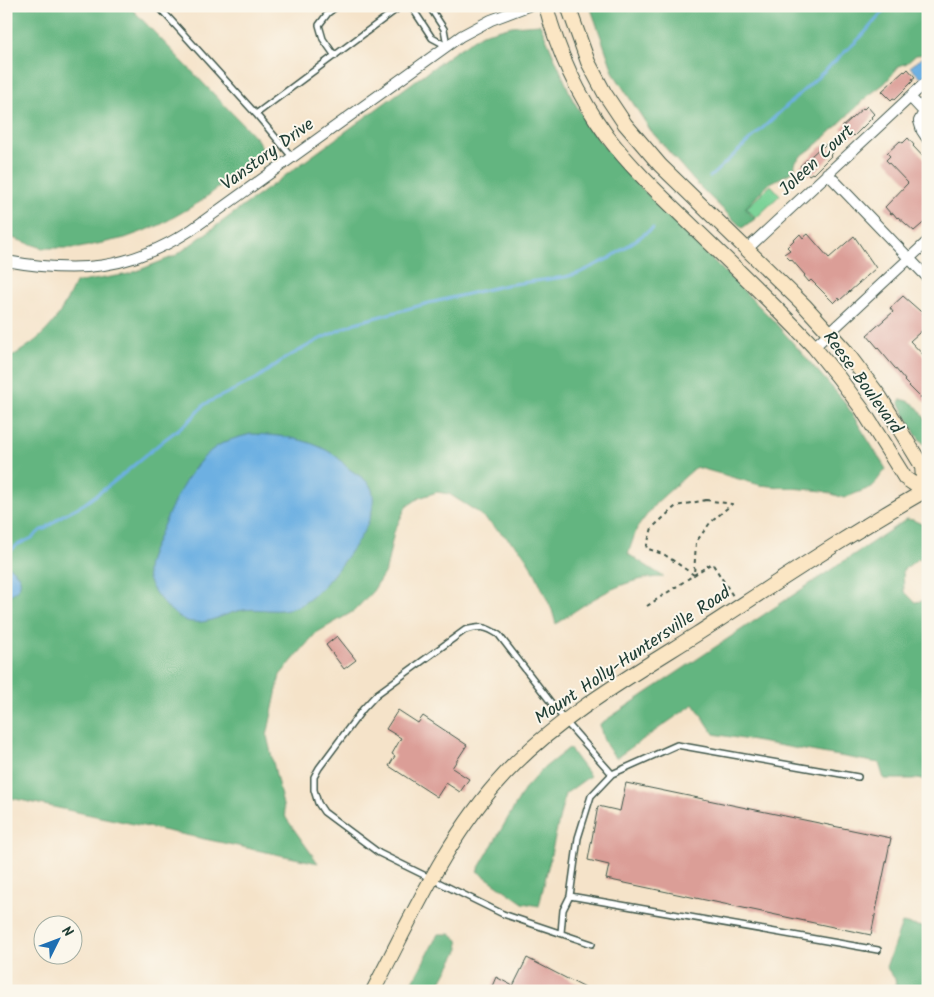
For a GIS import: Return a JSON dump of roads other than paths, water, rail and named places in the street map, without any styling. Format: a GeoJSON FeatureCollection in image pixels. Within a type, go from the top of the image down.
{"type":"FeatureCollection","features":[{"type":"Feature","properties":{"kind":"street","name":"Vanstory Drive"},"geometry":{"type":"LineString","coordinates":[[6,261],[36,266],[96,267],[149,254],[172,243],[448,46],[491,20],[528,6]]}},
{"type":"Feature","properties":{"kind":"street","name":"Reese Boulevard"},"geometry":{"type":"LineString","coordinates":[[546,6],[555,36],[569,71],[587,105],[608,136],[645,180],[814,347],[862,409],[905,478],[926,492]]}},
{"type":"Feature","properties":{"kind":"street","name":"Reese Boulevard"},"geometry":{"type":"LineString","coordinates":[[568,6],[588,62],[605,94],[625,124],[660,165],[830,333],[856,364],[880,397],[922,466],[926,492]]}},
{"type":"Feature","properties":{"kind":"street","name":"Joleen Court"},"geometry":{"type":"LineString","coordinates":[[747,250],[923,85]]}},
{"type":"Feature","properties":{"kind":"street"},"geometry":{"type":"LineString","coordinates":[[910,97],[926,111],[919,121],[928,140]]}},
{"type":"Feature","properties":{"kind":"street"},"geometry":{"type":"LineString","coordinates":[[827,173],[928,278]]}},
{"type":"Feature","properties":{"kind":"street"},"geometry":{"type":"LineString","coordinates":[[814,347],[928,241]]}},
{"type":"Feature","properties":{"kind":"street","name":"Mount Holly-Huntersville Road"},"geometry":{"type":"LineString","coordinates":[[373,991],[432,880],[460,833],[489,792],[521,758],[566,722],[628,679],[863,528],[926,492]]}},
{"type":"Feature","properties":{"kind":"lane"},"geometry":{"type":"LineString","coordinates":[[158,6],[256,114],[292,158]]}},
{"type":"Feature","properties":{"kind":"lane"},"geometry":{"type":"LineString","coordinates":[[335,56],[323,38],[318,25],[337,6]]}},
{"type":"Feature","properties":{"kind":"lane"},"geometry":{"type":"LineString","coordinates":[[256,114],[401,6]]}},
{"type":"Feature","properties":{"kind":"lane"},"geometry":{"type":"LineString","coordinates":[[411,6],[432,38],[448,46]]}},
{"type":"Feature","properties":{"kind":"lane"},"geometry":{"type":"LineString","coordinates":[[428,6],[444,29],[448,46]]}},
{"type":"Feature","properties":{"kind":"lane"},"geometry":{"type":"LineString","coordinates":[[592,944],[503,914],[379,853],[324,812],[318,803],[314,790],[314,777],[363,709],[377,694],[465,630],[476,627],[487,628],[499,635],[566,722],[612,774]]}},
{"type":"Feature","properties":{"kind":"lane"},"geometry":{"type":"LineString","coordinates":[[561,933],[563,910],[570,896],[578,838],[591,796],[612,774],[677,745],[858,776]]}},
{"type":"Feature","properties":{"kind":"lane"},"geometry":{"type":"LineString","coordinates":[[570,896],[878,950]]}},
{"type":"Feature","properties":{"kind":"water"},"geometry":{"type":"Polygon","coordinates":[[[922,58],[928,58],[928,85],[910,67],[922,58]]]}},
{"type":"Feature","properties":{"kind":"water"},"geometry":{"type":"Polygon","coordinates":[[[251,434],[274,435],[296,439],[328,451],[370,485],[373,494],[372,512],[365,529],[350,552],[324,586],[304,603],[290,609],[246,610],[207,621],[187,621],[168,608],[152,587],[147,574],[150,556],[181,488],[197,465],[216,447],[233,439],[251,434]]]}},
{"type":"Feature","properties":{"kind":"water"},"geometry":{"type":"Polygon","coordinates":[[[6,565],[19,577],[20,586],[6,597],[6,565]]]}},
{"type":"Feature","properties":{"kind":"waterway"},"geometry":{"type":"LineString","coordinates":[[710,177],[861,37],[888,6]]}},
{"type":"Feature","properties":{"kind":"waterway"},"geometry":{"type":"LineString","coordinates":[[6,555],[17,545],[32,538],[115,481],[188,422],[205,404],[256,379],[284,359],[322,338],[355,323],[429,303],[506,285],[565,277],[579,273],[610,258],[653,228]]}}]}
